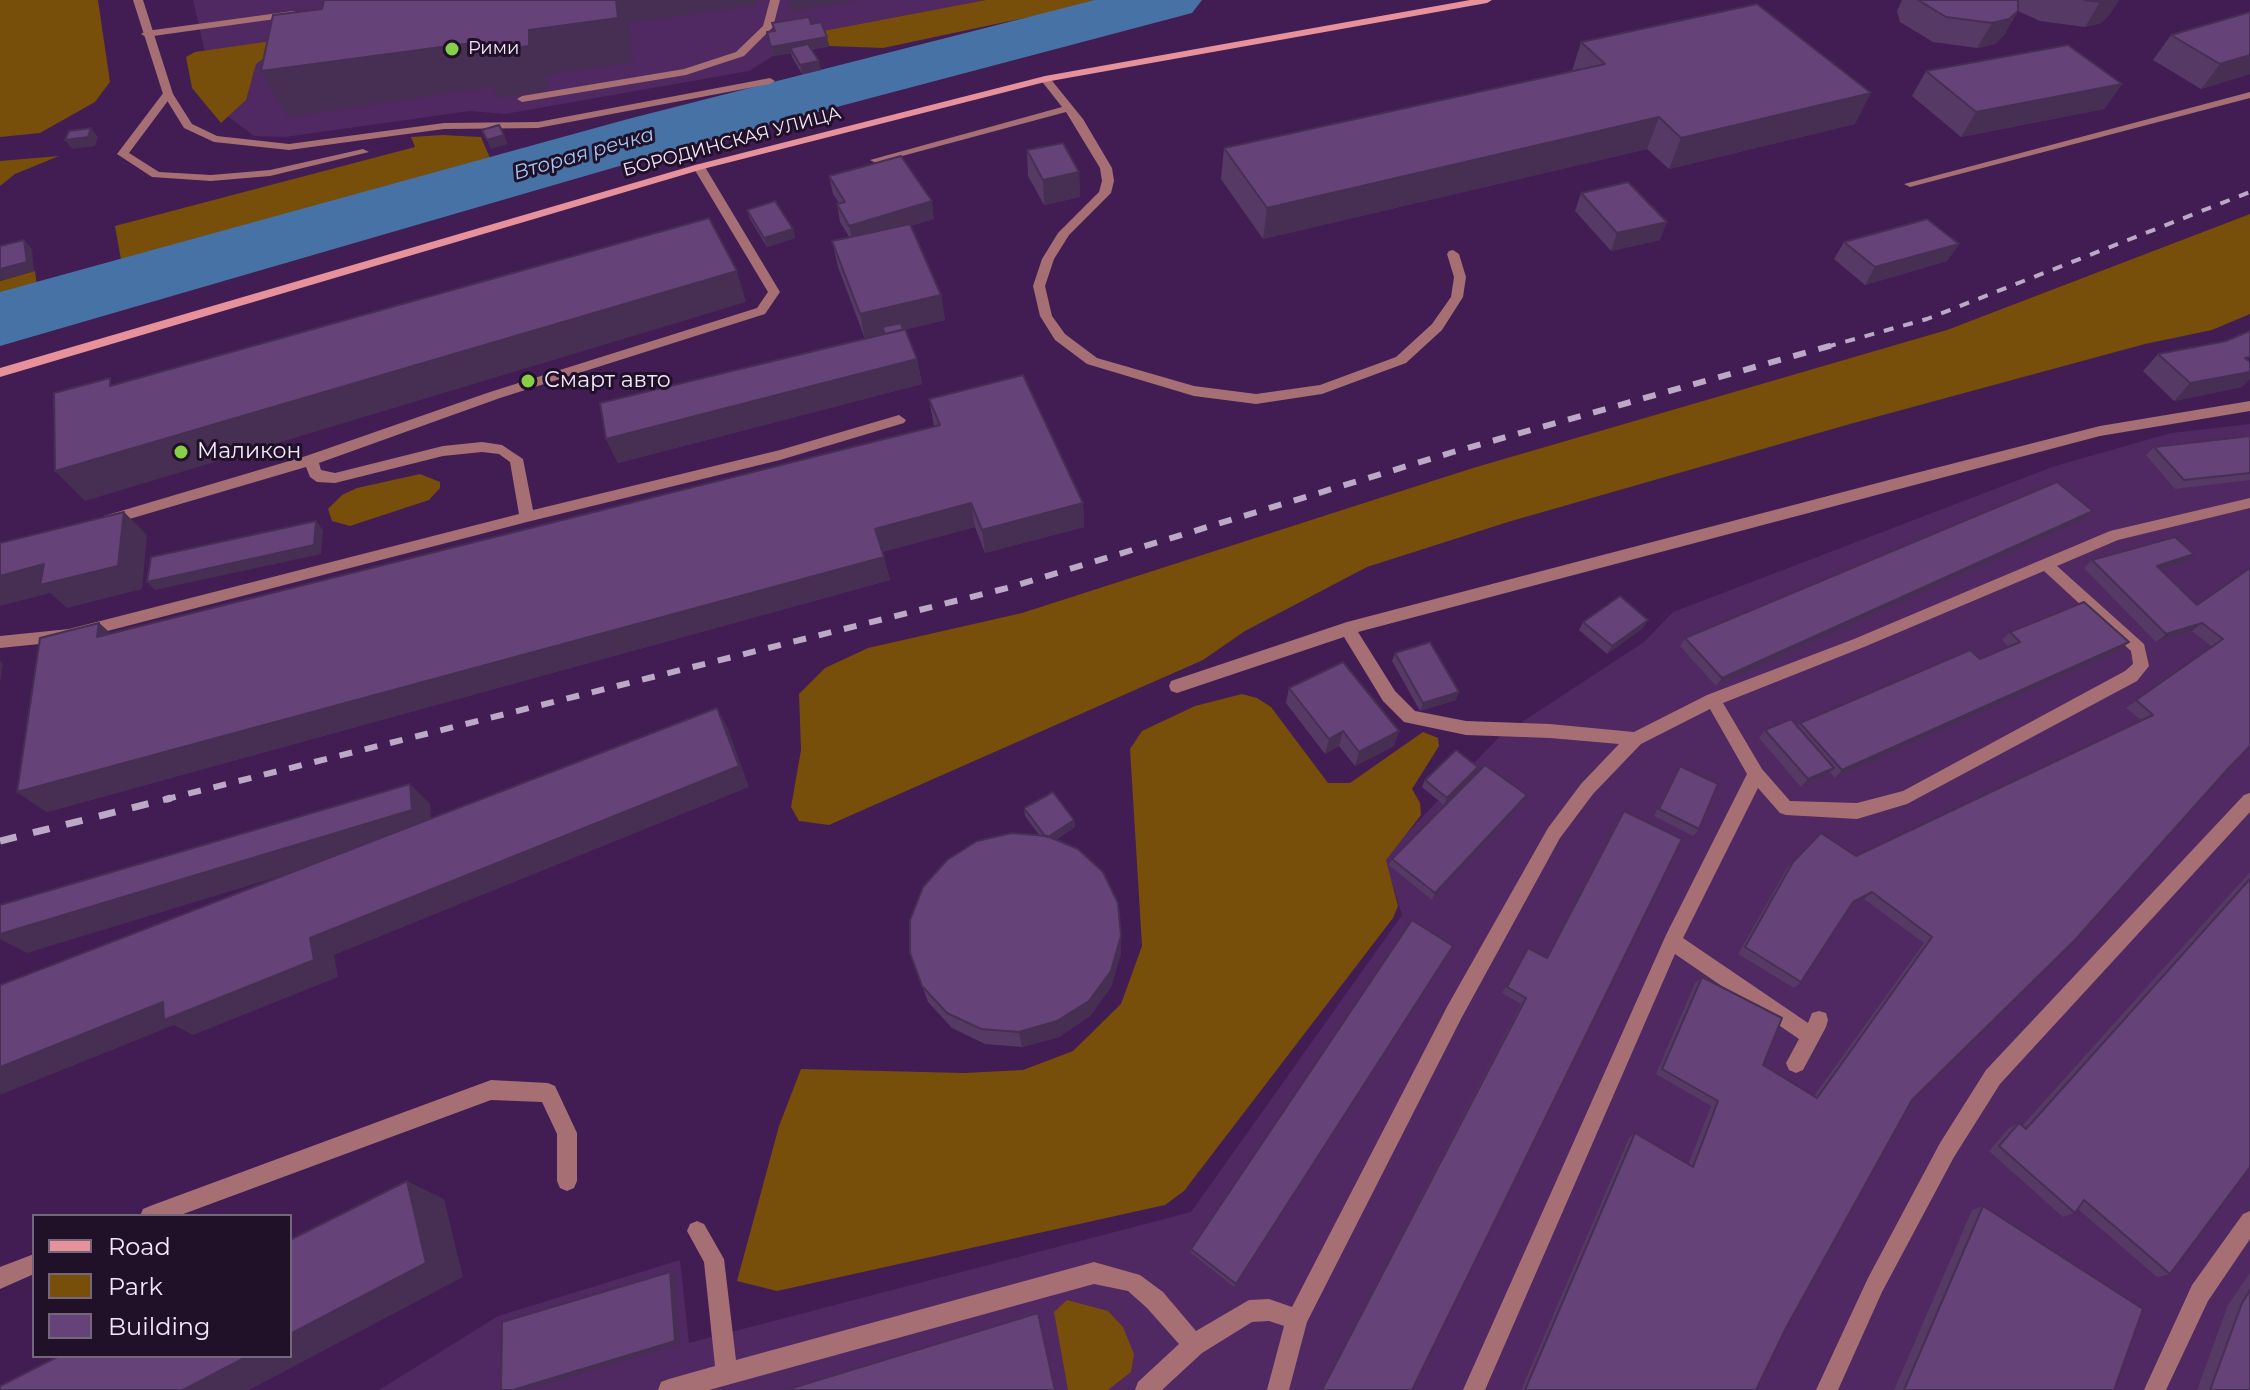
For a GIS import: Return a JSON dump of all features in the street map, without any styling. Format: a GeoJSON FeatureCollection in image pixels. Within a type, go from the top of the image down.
{"type":"FeatureCollection","features":[{"type":"Feature","properties":{"kind":"main road","name":"БОРОДИНСКАЯ УЛИЦА"},"geometry":{"type":"LineString","coordinates":[[0,373],[699,167],[1045,79],[1487,0]]}},
{"type":"Feature","properties":{"kind":"street"},"geometry":{"type":"LineString","coordinates":[[138,0],[146,34],[168,94],[188,126],[214,139],[289,147],[444,126],[538,125],[770,81]]}},
{"type":"Feature","properties":{"kind":"street"},"geometry":{"type":"LineString","coordinates":[[522,99],[686,72],[740,54],[768,27],[775,0]]}},
{"type":"Feature","properties":{"kind":"street"},"geometry":{"type":"LineString","coordinates":[[146,34],[303,12]]}},
{"type":"Feature","properties":{"kind":"street"},"geometry":{"type":"LineString","coordinates":[[1045,79],[1069,108],[1106,168],[1108,181],[1105,193],[1064,233],[1048,259],[1039,286],[1046,316],[1060,337],[1092,361],[1194,391],[1256,399],[1322,389],[1401,360],[1437,327],[1457,297],[1460,277],[1453,254]]}},
{"type":"Feature","properties":{"kind":"street"},"geometry":{"type":"LineString","coordinates":[[168,94],[123,154],[156,175],[211,178],[270,173],[363,152]]}},
{"type":"Feature","properties":{"kind":"street"},"geometry":{"type":"LineString","coordinates":[[1910,184],[2250,95]]}},
{"type":"Feature","properties":{"kind":"street"},"geometry":{"type":"LineString","coordinates":[[876,160],[1069,108]]}},
{"type":"Feature","properties":{"kind":"street"},"geometry":{"type":"LineString","coordinates":[[100,522],[311,460],[495,395],[761,311],[774,292],[699,167]]}},
{"type":"Feature","properties":{"kind":"street"},"geometry":{"type":"LineString","coordinates":[[1177,686],[1347,628],[2100,431],[2250,406]]}},
{"type":"Feature","properties":{"kind":"street"},"geometry":{"type":"LineString","coordinates":[[0,642],[69,635],[780,455],[899,420]]}},
{"type":"Feature","properties":{"kind":"street"},"geometry":{"type":"LineString","coordinates":[[311,460],[315,473],[322,478],[335,478],[443,451],[482,447],[502,450],[516,459],[527,517]]}},
{"type":"Feature","properties":{"kind":"street"},"geometry":{"type":"LineString","coordinates":[[1278,1390],[1297,1319],[1455,1011],[1554,833],[1583,794],[1635,739],[1713,700],[1859,643],[2115,535],[2250,503]]}},
{"type":"Feature","properties":{"kind":"street"},"geometry":{"type":"LineString","coordinates":[[1713,700],[1737,735],[1756,774],[1786,808],[1857,811],[1907,797],[2131,676],[2141,666],[2138,648],[2044,563]]}},
{"type":"Feature","properties":{"kind":"street"},"geometry":{"type":"LineString","coordinates":[[1347,628],[1389,696],[1410,717],[1466,728],[1550,731],[1635,739]]}},
{"type":"Feature","properties":{"kind":"street"},"geometry":{"type":"LineString","coordinates":[[1474,1390],[1672,941],[1756,774]]}},
{"type":"Feature","properties":{"kind":"street"},"geometry":{"type":"LineString","coordinates":[[1827,1390],[1875,1285],[1947,1150],[1993,1077],[2250,800]]}},
{"type":"Feature","properties":{"kind":"street"},"geometry":{"type":"LineString","coordinates":[[1672,941],[1815,1028],[1796,1063]]}},
{"type":"Feature","properties":{"kind":"street"},"geometry":{"type":"LineString","coordinates":[[155,1214],[491,1090],[548,1093],[567,1133],[567,1181]]}},
{"type":"Feature","properties":{"kind":"street"},"geometry":{"type":"LineString","coordinates":[[2155,1390],[2200,1293],[2250,1221]]}},
{"type":"Feature","properties":{"kind":"street"},"geometry":{"type":"LineString","coordinates":[[697,1231],[714,1259],[727,1374]]}},
{"type":"Feature","properties":{"kind":"street"},"geometry":{"type":"LineString","coordinates":[[0,1278],[32,1265]]}},
{"type":"Feature","properties":{"kind":"street"},"geometry":{"type":"LineString","coordinates":[[669,1390],[1094,1273],[1133,1282],[1155,1300],[1194,1345]]}},
{"type":"Feature","properties":{"kind":"street"},"geometry":{"type":"LineString","coordinates":[[1146,1390],[1194,1345],[1249,1311],[1269,1310],[1297,1319]]}},
{"type":"Feature","properties":{"kind":"shaded area"},"geometry":{"type":"Polygon","coordinates":[[[193,0],[986,0],[824,31],[828,47],[773,56],[749,71],[505,114],[470,111],[285,137],[254,136],[229,117],[215,95],[193,0]]]}},
{"type":"Feature","properties":{"kind":"shaded area"},"geometry":{"type":"Polygon","coordinates":[[[2250,424],[2250,1390],[379,1390],[498,1316],[680,1260],[689,1343],[1191,1212],[1402,915],[1384,857],[1499,737],[1644,642],[1673,612],[2055,466],[2171,433],[2250,424]]]}},
{"type":"Feature","properties":{"kind":"green space"},"geometry":{"type":"Polygon","coordinates":[[[0,0],[98,0],[110,82],[95,102],[40,133],[0,137],[0,0]]]}},
{"type":"Feature","properties":{"kind":"green space"},"geometry":{"type":"Polygon","coordinates":[[[986,0],[1109,0],[883,48],[829,46],[823,31],[986,0]]]}},
{"type":"Feature","properties":{"kind":"green space"},"geometry":{"type":"Polygon","coordinates":[[[327,33],[272,52],[256,64],[246,100],[221,123],[192,88],[186,57],[195,52],[327,33]]]}},
{"type":"Feature","properties":{"kind":"green space"},"geometry":{"type":"Polygon","coordinates":[[[411,137],[481,137],[494,167],[478,198],[128,299],[115,226],[415,147],[411,137]]]}},
{"type":"Feature","properties":{"kind":"green space"},"geometry":{"type":"Polygon","coordinates":[[[59,156],[15,174],[0,186],[0,161],[59,156]]]}},
{"type":"Feature","properties":{"kind":"green space"},"geometry":{"type":"Polygon","coordinates":[[[2250,214],[2250,314],[2212,330],[2145,344],[1850,424],[1508,522],[1367,567],[1245,631],[1203,660],[829,825],[799,821],[791,807],[801,750],[799,694],[825,668],[868,648],[1022,613],[1473,468],[1947,330],[2250,214]]]}},
{"type":"Feature","properties":{"kind":"green space"},"geometry":{"type":"Polygon","coordinates":[[[35,271],[42,324],[0,337],[0,281],[35,271]]]}},
{"type":"Feature","properties":{"kind":"green space"},"geometry":{"type":"Polygon","coordinates":[[[420,474],[440,482],[440,488],[429,500],[350,526],[332,521],[328,509],[342,495],[357,488],[420,474]]]}},
{"type":"Feature","properties":{"kind":"green space"},"geometry":{"type":"Polygon","coordinates":[[[1242,694],[1257,698],[1271,707],[1328,783],[1350,783],[1423,732],[1438,738],[1439,746],[1412,789],[1420,803],[1421,815],[1386,860],[1398,906],[1393,918],[1184,1191],[1165,1205],[777,1291],[737,1281],[779,1126],[801,1069],[964,1073],[1023,1070],[1073,1051],[1121,1004],[1142,946],[1130,749],[1142,731],[1195,706],[1242,694]]]}},
{"type":"Feature","properties":{"kind":"green space"},"geometry":{"type":"Polygon","coordinates":[[[1067,1300],[1108,1311],[1123,1327],[1134,1354],[1131,1372],[1108,1390],[1068,1390],[1054,1312],[1067,1300]]]}},
{"type":"Feature","properties":{"kind":"building"},"geometry":{"type":"Polygon","coordinates":[[[324,0],[616,0],[618,18],[529,30],[529,46],[478,53],[479,42],[261,71],[273,15],[322,9],[324,0]]]}},
{"type":"Feature","properties":{"kind":"building"},"geometry":{"type":"Polygon","coordinates":[[[1918,0],[2018,0],[2018,11],[2009,19],[1992,23],[1946,17],[1918,0]]]}},
{"type":"Feature","properties":{"kind":"building"},"geometry":{"type":"Polygon","coordinates":[[[1757,4],[1871,93],[1681,138],[1659,117],[1267,208],[1224,148],[1605,64],[1581,42],[1757,4]]]}},
{"type":"Feature","properties":{"kind":"building"},"geometry":{"type":"Polygon","coordinates":[[[2250,12],[2250,55],[2220,64],[2171,35],[2250,12]]]}},
{"type":"Feature","properties":{"kind":"building"},"geometry":{"type":"Polygon","coordinates":[[[809,17],[811,24],[821,22],[827,37],[771,47],[767,32],[775,31],[772,23],[809,17]]]}},
{"type":"Feature","properties":{"kind":"building"},"geometry":{"type":"Polygon","coordinates":[[[808,44],[819,61],[800,65],[790,48],[808,44]]]}},
{"type":"Feature","properties":{"kind":"building"},"geometry":{"type":"Polygon","coordinates":[[[2068,45],[2122,84],[1976,112],[1926,71],[2068,45]]]}},
{"type":"Feature","properties":{"kind":"building"},"geometry":{"type":"Polygon","coordinates":[[[499,125],[504,135],[487,140],[482,130],[499,125]]]}},
{"type":"Feature","properties":{"kind":"building"},"geometry":{"type":"Polygon","coordinates":[[[91,128],[88,137],[65,140],[69,131],[91,128]]]}},
{"type":"Feature","properties":{"kind":"building"},"geometry":{"type":"Polygon","coordinates":[[[1063,143],[1079,172],[1043,180],[1027,150],[1063,143]]]}},
{"type":"Feature","properties":{"kind":"building"},"geometry":{"type":"Polygon","coordinates":[[[901,156],[932,201],[849,226],[837,204],[845,202],[829,176],[901,156]]]}},
{"type":"Feature","properties":{"kind":"building"},"geometry":{"type":"Polygon","coordinates":[[[1628,182],[1667,222],[1617,233],[1581,193],[1628,182]]]}},
{"type":"Feature","properties":{"kind":"building"},"geometry":{"type":"Polygon","coordinates":[[[775,201],[793,229],[764,238],[747,210],[775,201]]]}},
{"type":"Feature","properties":{"kind":"building"},"geometry":{"type":"Polygon","coordinates":[[[709,218],[737,271],[55,471],[54,393],[110,378],[110,386],[709,218]]]}},
{"type":"Feature","properties":{"kind":"building"},"geometry":{"type":"Polygon","coordinates":[[[1927,219],[1959,244],[1875,267],[1844,242],[1927,219]]]}},
{"type":"Feature","properties":{"kind":"building"},"geometry":{"type":"Polygon","coordinates":[[[910,224],[941,295],[860,314],[832,241],[910,224]]]}},
{"type":"Feature","properties":{"kind":"building"},"geometry":{"type":"Polygon","coordinates":[[[24,240],[27,262],[0,269],[0,246],[24,240]]]}},
{"type":"Feature","properties":{"kind":"building"},"geometry":{"type":"Polygon","coordinates":[[[901,323],[903,330],[885,334],[882,327],[901,323]]]}},
{"type":"Feature","properties":{"kind":"building"},"geometry":{"type":"Polygon","coordinates":[[[905,329],[917,359],[606,439],[600,403],[905,329]]]}},
{"type":"Feature","properties":{"kind":"building"},"geometry":{"type":"Polygon","coordinates":[[[2250,331],[2250,357],[2245,358],[2250,362],[2250,372],[2190,383],[2158,354],[2226,341],[2250,331]]]}},
{"type":"Feature","properties":{"kind":"building"},"geometry":{"type":"Polygon","coordinates":[[[1023,375],[1083,503],[982,530],[971,503],[875,529],[884,557],[17,792],[40,638],[99,623],[97,637],[940,425],[929,399],[1023,375]]]}},
{"type":"Feature","properties":{"kind":"building"},"geometry":{"type":"Polygon","coordinates":[[[2250,436],[2250,473],[2184,480],[2154,447],[2250,436]]]}},
{"type":"Feature","properties":{"kind":"building"},"geometry":{"type":"Polygon","coordinates":[[[2057,482],[2093,511],[1722,678],[1685,638],[2057,482]]]}},
{"type":"Feature","properties":{"kind":"building"},"geometry":{"type":"Polygon","coordinates":[[[124,512],[118,566],[40,585],[44,564],[0,576],[0,543],[124,512]]]}},
{"type":"Feature","properties":{"kind":"building"},"geometry":{"type":"Polygon","coordinates":[[[316,521],[314,545],[147,582],[151,557],[316,521]]]}},
{"type":"Feature","properties":{"kind":"building"},"geometry":{"type":"Polygon","coordinates":[[[2175,537],[2194,554],[2157,566],[2197,605],[2250,568],[2250,746],[2075,940],[1912,1100],[1786,1328],[1756,1390],[1525,1390],[1635,1133],[1693,1167],[1718,1101],[1662,1069],[1702,977],[1782,1018],[1763,1065],[1817,1098],[1932,937],[1872,892],[1853,902],[1801,982],[1745,947],[1793,862],[1821,833],[1856,856],[2153,715],[2136,700],[2223,639],[2202,623],[2166,634],[2092,560],[2175,537]]]}},
{"type":"Feature","properties":{"kind":"building"},"geometry":{"type":"Polygon","coordinates":[[[1620,596],[1648,620],[1612,646],[1583,622],[1620,596]]]}},
{"type":"Feature","properties":{"kind":"building"},"geometry":{"type":"Polygon","coordinates":[[[2084,602],[2129,642],[1842,770],[1800,723],[1970,650],[1980,659],[2020,642],[2010,632],[2084,602]]]}},
{"type":"Feature","properties":{"kind":"building"},"geometry":{"type":"Polygon","coordinates":[[[1430,642],[1459,692],[1423,703],[1395,653],[1430,642]]]}},
{"type":"Feature","properties":{"kind":"building"},"geometry":{"type":"Polygon","coordinates":[[[1343,662],[1399,731],[1359,752],[1343,731],[1329,739],[1289,688],[1343,662]]]}},
{"type":"Feature","properties":{"kind":"building"},"geometry":{"type":"Polygon","coordinates":[[[717,708],[739,766],[310,938],[314,960],[164,1020],[163,1002],[0,1067],[0,985],[717,708]]]}},
{"type":"Feature","properties":{"kind":"building"},"geometry":{"type":"Polygon","coordinates":[[[1791,719],[1834,768],[1808,779],[1765,730],[1791,719]]]}},
{"type":"Feature","properties":{"kind":"building"},"geometry":{"type":"Polygon","coordinates":[[[1456,750],[1478,767],[1447,798],[1425,780],[1456,750]]]}},
{"type":"Feature","properties":{"kind":"building"},"geometry":{"type":"Polygon","coordinates":[[[1485,765],[1527,795],[1435,893],[1392,859],[1485,765]]]}},
{"type":"Feature","properties":{"kind":"building"},"geometry":{"type":"Polygon","coordinates":[[[1680,766],[1718,784],[1699,829],[1659,809],[1680,766]]]}},
{"type":"Feature","properties":{"kind":"building"},"geometry":{"type":"Polygon","coordinates":[[[410,784],[412,810],[0,934],[0,905],[410,784]]]}},
{"type":"Feature","properties":{"kind":"building"},"geometry":{"type":"Polygon","coordinates":[[[1053,792],[1074,820],[1048,837],[1024,808],[1053,792]]]}},
{"type":"Feature","properties":{"kind":"building"},"geometry":{"type":"Polygon","coordinates":[[[1624,811],[1682,839],[1412,1390],[1322,1390],[1526,998],[1507,987],[1528,948],[1547,958],[1624,811]]]}},
{"type":"Feature","properties":{"kind":"building"},"geometry":{"type":"Polygon","coordinates":[[[1012,833],[1047,836],[1078,849],[1103,872],[1118,903],[1121,936],[1111,971],[1089,1001],[1057,1021],[1019,1032],[981,1029],[947,1013],[922,986],[910,953],[910,920],[923,887],[947,860],[977,841],[1012,833]]]}},
{"type":"Feature","properties":{"kind":"building"},"geometry":{"type":"Polygon","coordinates":[[[2250,879],[2250,1167],[2170,1274],[2084,1200],[2075,1213],[1999,1146],[2019,1123],[2026,1129],[2250,879]]]}},
{"type":"Feature","properties":{"kind":"building"},"geometry":{"type":"Polygon","coordinates":[[[1412,920],[1453,946],[1236,1284],[1191,1249],[1412,920]]]}},
{"type":"Feature","properties":{"kind":"building"},"geometry":{"type":"Polygon","coordinates":[[[407,1181],[426,1263],[292,1333],[292,1239],[407,1181]]]}},
{"type":"Feature","properties":{"kind":"building"},"geometry":{"type":"Polygon","coordinates":[[[1983,1206],[2143,1309],[2114,1390],[1904,1390],[1983,1206]]]}},
{"type":"Feature","properties":{"kind":"building"},"geometry":{"type":"Polygon","coordinates":[[[670,1272],[675,1341],[513,1390],[501,1390],[502,1322],[670,1272]]]}},
{"type":"Feature","properties":{"kind":"building"},"geometry":{"type":"Polygon","coordinates":[[[2250,1290],[2250,1390],[2210,1390],[2242,1303],[2250,1290]]]}},
{"type":"Feature","properties":{"kind":"building"},"geometry":{"type":"Polygon","coordinates":[[[1038,1313],[1055,1390],[786,1390],[1038,1313]]]}},
{"type":"Feature","properties":{"kind":"building"},"geometry":{"type":"Polygon","coordinates":[[[55,1358],[244,1358],[183,1390],[0,1390],[0,1386],[55,1358]]]}},
{"type":"Feature","properties":{"kind":"waterway","name":"Вторая речка"},"geometry":{"type":"LineString","coordinates":[[0,319],[653,134],[1170,0]]}},
{"type":"Feature","properties":{"kind":"railway"},"geometry":{"type":"LineString","coordinates":[[1826,347],[1927,319],[2250,192]]}},
{"type":"Feature","properties":{"kind":"railway"},"geometry":{"type":"LineString","coordinates":[[163,800],[1011,587],[1453,452],[1833,345]]}},
{"type":"Feature","properties":{"kind":"railway"},"geometry":{"type":"LineString","coordinates":[[0,841],[171,798]]}},
{"type":"Feature","properties":{"kind":"place","name":"Рими"},"geometry":{"type":"Point","coordinates":[452,49]}},
{"type":"Feature","properties":{"kind":"place","name":"Смарт авто"},"geometry":{"type":"Point","coordinates":[528,381]}},
{"type":"Feature","properties":{"kind":"place","name":"Маликон"},"geometry":{"type":"Point","coordinates":[181,452]}}]}
